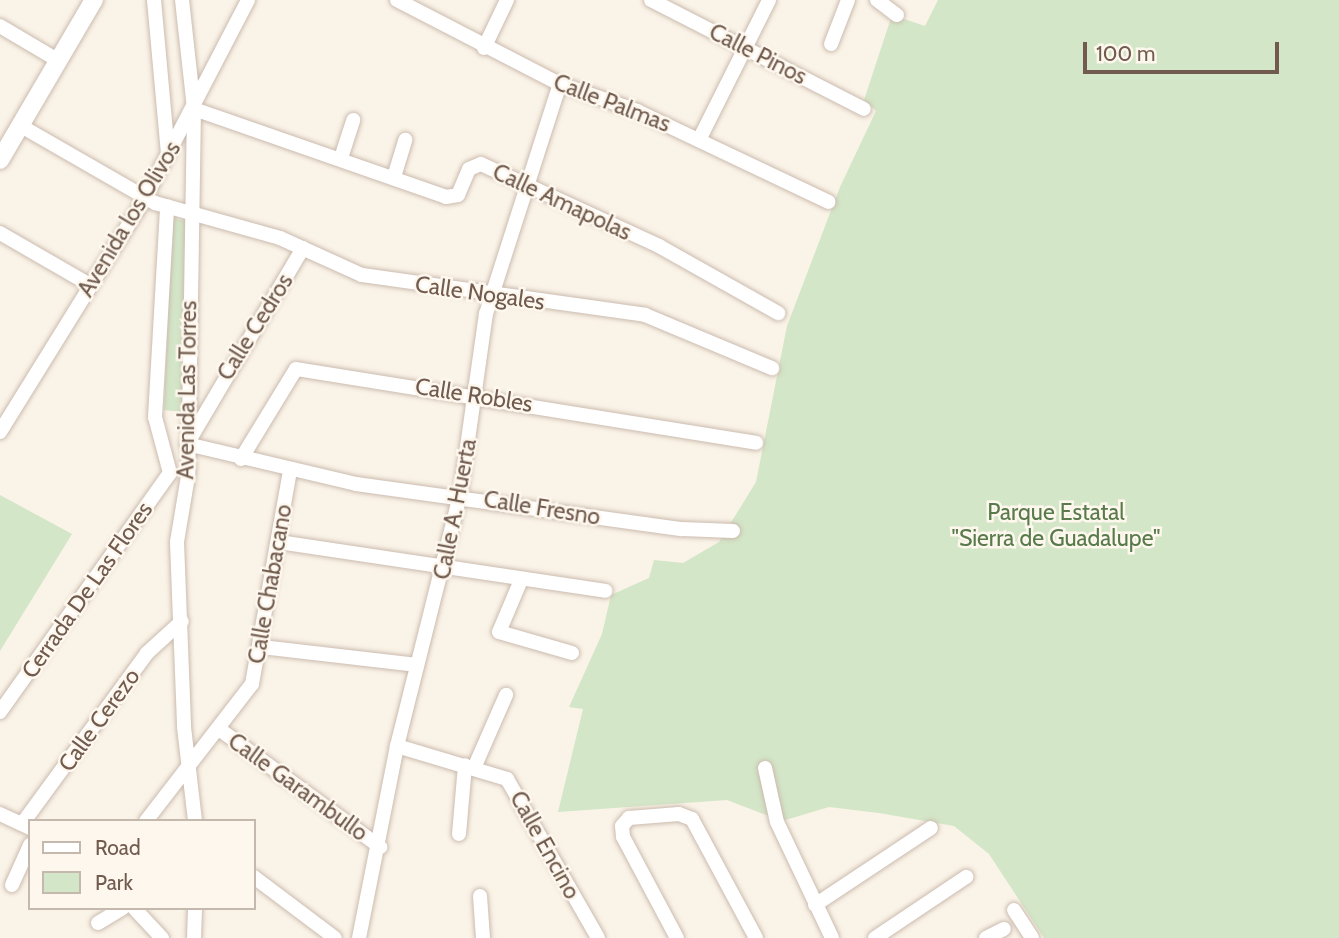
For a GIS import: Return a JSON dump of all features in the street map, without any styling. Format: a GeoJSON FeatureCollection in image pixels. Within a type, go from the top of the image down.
{"type":"FeatureCollection","features":[{"type":"Feature","properties":{"kind":"street"},"geometry":{"type":"LineString","coordinates":[[2,152],[94,0]]}},
{"type":"Feature","properties":{"kind":"street"},"geometry":{"type":"LineString","coordinates":[[154,0],[168,155]]}},
{"type":"Feature","properties":{"kind":"street","name":"Avenida Las Torres"},"geometry":{"type":"LineString","coordinates":[[182,0],[194,109],[190,210],[187,486],[178,529],[184,727],[191,764],[195,819]]}},
{"type":"Feature","properties":{"kind":"street","name":"Calle Palmas"},"geometry":{"type":"LineString","coordinates":[[397,0],[484,48],[560,84],[700,138],[829,202]]}},
{"type":"Feature","properties":{"kind":"street"},"geometry":{"type":"LineString","coordinates":[[484,48],[507,0]]}},
{"type":"Feature","properties":{"kind":"street","name":"Calle Pinos"},"geometry":{"type":"LineString","coordinates":[[651,0],[864,109]]}},
{"type":"Feature","properties":{"kind":"street"},"geometry":{"type":"LineString","coordinates":[[700,138],[748,49],[768,5],[753,0]]}},
{"type":"Feature","properties":{"kind":"street"},"geometry":{"type":"LineString","coordinates":[[831,44],[848,0]]}},
{"type":"Feature","properties":{"kind":"street"},"geometry":{"type":"LineString","coordinates":[[877,0],[897,15]]}},
{"type":"Feature","properties":{"kind":"street","name":"Avenida los Olivos"},"geometry":{"type":"LineString","coordinates":[[0,432],[145,198],[194,109],[246,1]]}},
{"type":"Feature","properties":{"kind":"street"},"geometry":{"type":"LineString","coordinates":[[0,26],[59,61]]}},
{"type":"Feature","properties":{"kind":"street","name":"Calle A. Huerta"},"geometry":{"type":"LineString","coordinates":[[359,938],[380,847],[397,746],[445,569],[460,496],[492,295],[560,84]]}},
{"type":"Feature","properties":{"kind":"street","name":"Calle Amapolas"},"geometry":{"type":"LineString","coordinates":[[194,109],[454,197],[477,164],[525,188],[659,246],[778,313]]}},
{"type":"Feature","properties":{"kind":"street"},"geometry":{"type":"LineString","coordinates":[[341,158],[354,120]]}},
{"type":"Feature","properties":{"kind":"street","name":"Calle Nogales"},"geometry":{"type":"LineString","coordinates":[[20,126],[145,198],[190,210],[303,248],[362,275],[655,317],[772,368]]}},
{"type":"Feature","properties":{"kind":"street"},"geometry":{"type":"LineString","coordinates":[[394,177],[405,140]]}},
{"type":"Feature","properties":{"kind":"street","name":"Avenida Las Torres"},"geometry":{"type":"LineString","coordinates":[[167,206],[155,417],[172,467]]}},
{"type":"Feature","properties":{"kind":"street"},"geometry":{"type":"LineString","coordinates":[[0,233],[90,285]]}},
{"type":"Feature","properties":{"kind":"street","name":"Calle Cedros"},"geometry":{"type":"LineString","coordinates":[[187,443],[303,248]]}},
{"type":"Feature","properties":{"kind":"street","name":"Calle Robles"},"geometry":{"type":"LineString","coordinates":[[241,459],[296,369],[475,394],[756,443]]}},
{"type":"Feature","properties":{"kind":"street","name":"Calle Fresno"},"geometry":{"type":"LineString","coordinates":[[187,443],[290,471],[682,529],[733,531]]}},
{"type":"Feature","properties":{"kind":"street","name":"Cerrada De Las Flores"},"geometry":{"type":"LineString","coordinates":[[0,712],[172,467]]}},
{"type":"Feature","properties":{"kind":"street","name":"Calle Chabacano"},"geometry":{"type":"LineString","coordinates":[[219,729],[252,684],[262,647],[290,471]]}},
{"type":"Feature","properties":{"kind":"street"},"geometry":{"type":"LineString","coordinates":[[279,542],[605,591]]}},
{"type":"Feature","properties":{"kind":"street"},"geometry":{"type":"LineString","coordinates":[[521,580],[499,632],[572,653]]}},
{"type":"Feature","properties":{"kind":"street","name":"Calle Cerezo"},"geometry":{"type":"LineString","coordinates":[[31,819],[148,653],[182,621]]}},
{"type":"Feature","properties":{"kind":"street"},"geometry":{"type":"LineString","coordinates":[[262,647],[417,666]]}},
{"type":"Feature","properties":{"kind":"street"},"geometry":{"type":"LineString","coordinates":[[459,834],[469,767],[506,695]]}},
{"type":"Feature","properties":{"kind":"street","name":"Calle Garambullo"},"geometry":{"type":"LineString","coordinates":[[191,764],[219,729],[380,847]]}},
{"type":"Feature","properties":{"kind":"street","name":"Calle Encino"},"geometry":{"type":"LineString","coordinates":[[397,746],[469,767],[513,785],[598,938]]}},
{"type":"Feature","properties":{"kind":"street"},"geometry":{"type":"LineString","coordinates":[[148,819],[191,764]]}},
{"type":"Feature","properties":{"kind":"street"},"geometry":{"type":"LineString","coordinates":[[765,768],[777,822],[832,938]]}},
{"type":"Feature","properties":{"kind":"street"},"geometry":{"type":"LineString","coordinates":[[0,814],[26,826]]}},
{"type":"Feature","properties":{"kind":"street"},"geometry":{"type":"LineString","coordinates":[[677,938],[623,837],[624,823],[634,817],[688,816],[756,938]]}},
{"type":"Feature","properties":{"kind":"street"},"geometry":{"type":"LineString","coordinates":[[816,905],[931,828]]}},
{"type":"Feature","properties":{"kind":"street"},"geometry":{"type":"LineString","coordinates":[[12,885],[28,849]]}},
{"type":"Feature","properties":{"kind":"street"},"geometry":{"type":"LineString","coordinates":[[875,938],[966,877]]}},
{"type":"Feature","properties":{"kind":"street"},"geometry":{"type":"LineString","coordinates":[[256,879],[335,938]]}},
{"type":"Feature","properties":{"kind":"street"},"geometry":{"type":"LineString","coordinates":[[480,897],[482,938]]}},
{"type":"Feature","properties":{"kind":"street"},"geometry":{"type":"LineString","coordinates":[[98,923],[119,910]]}},
{"type":"Feature","properties":{"kind":"street"},"geometry":{"type":"LineString","coordinates":[[136,910],[161,938]]}},
{"type":"Feature","properties":{"kind":"street"},"geometry":{"type":"LineString","coordinates":[[194,938],[195,910]]}},
{"type":"Feature","properties":{"kind":"street"},"geometry":{"type":"LineString","coordinates":[[1014,910],[1032,938]]}},
{"type":"Feature","properties":{"kind":"street"},"geometry":{"type":"LineString","coordinates":[[986,938],[1004,929]]}},
{"type":"Feature","properties":{"kind":"green space","name":"Parque Estatal \"Sierra de Guadalupe\""},"geometry":{"type":"Polygon","coordinates":[[[938,0],[1339,0],[1339,938],[1044,938],[989,854],[954,826],[879,813],[829,807],[782,821],[727,800],[558,812],[583,709],[569,707],[602,634],[611,595],[649,578],[654,560],[683,563],[719,542],[756,482],[787,326],[840,187],[876,111],[864,100],[892,15],[925,26],[938,0]]]}},
{"type":"Feature","properties":{"kind":"green space"},"geometry":{"type":"Polygon","coordinates":[[[172,218],[185,221],[182,412],[164,410],[172,218]]]}},
{"type":"Feature","properties":{"kind":"green space"},"geometry":{"type":"Polygon","coordinates":[[[0,495],[72,534],[0,651],[0,495]]]}}]}
